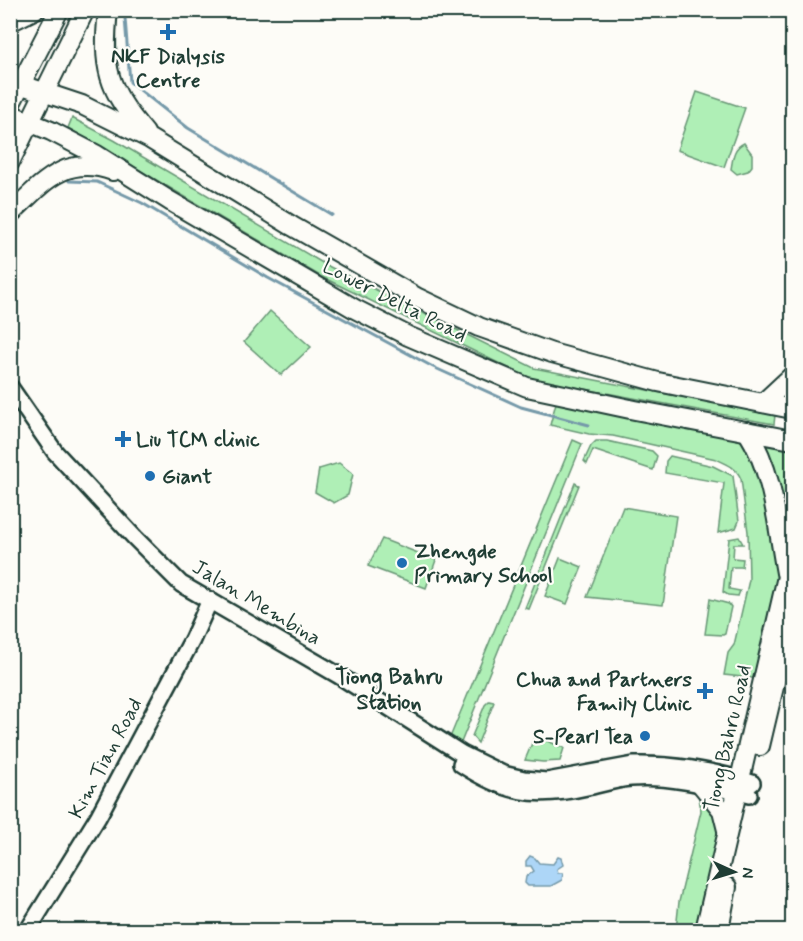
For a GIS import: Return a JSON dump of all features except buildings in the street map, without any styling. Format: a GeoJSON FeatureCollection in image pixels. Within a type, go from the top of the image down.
{"type":"FeatureCollection","features":[{"type":"Feature","properties":{"kind":"main road"},"geometry":{"type":"LineString","coordinates":[[10,22],[34,10]]}},
{"type":"Feature","properties":{"kind":"main road"},"geometry":{"type":"LineString","coordinates":[[10,105],[15,83],[59,10]]}},
{"type":"Feature","properties":{"kind":"main road"},"geometry":{"type":"LineString","coordinates":[[10,162],[85,10]]}},
{"type":"Feature","properties":{"kind":"main road"},"geometry":{"type":"LineString","coordinates":[[108,10],[105,56],[108,75],[125,110],[150,139]]}},
{"type":"Feature","properties":{"kind":"main road","name":"Lower Delta Road"},"geometry":{"type":"LineString","coordinates":[[15,83],[82,105],[150,139],[365,268],[418,298],[479,327],[552,353],[637,376],[792,410]]}},
{"type":"Feature","properties":{"kind":"main road","name":"Lower Delta Road"},"geometry":{"type":"LineString","coordinates":[[10,114],[97,155],[355,309],[408,336],[526,387],[792,440]]}},
{"type":"Feature","properties":{"kind":"main road"},"geometry":{"type":"LineString","coordinates":[[10,214],[40,186],[64,169],[90,166],[127,175]]}},
{"type":"Feature","properties":{"kind":"main road"},"geometry":{"type":"LineString","coordinates":[[763,403],[792,376]]}},
{"type":"Feature","properties":{"kind":"main road"},"geometry":{"type":"LineString","coordinates":[[747,431],[758,448],[769,479],[787,576]]}},
{"type":"Feature","properties":{"kind":"main road","name":"Tiong Bahru Road"},"geometry":{"type":"LineString","coordinates":[[719,930],[744,787],[792,555]]}},
{"type":"Feature","properties":{"kind":"main road","name":"Tiong Bahru Road"},"geometry":{"type":"LineString","coordinates":[[705,930],[728,835],[744,787],[792,611]]}},
{"type":"Feature","properties":{"kind":"main road"},"geometry":{"type":"LineString","coordinates":[[700,783],[722,810],[728,835]]}},
{"type":"Feature","properties":{"kind":"street","name":"Jalan Membina"},"geometry":{"type":"LineString","coordinates":[[10,387],[55,452],[135,538],[182,584],[248,630],[469,764],[494,783],[530,793],[551,794],[628,778],[649,777],[744,787]]}},
{"type":"Feature","properties":{"kind":"street","name":"Jalan Membina"},"geometry":{"type":"LineString","coordinates":[[10,398],[50,455],[86,497],[158,572],[178,590],[208,603]]}},
{"type":"Feature","properties":{"kind":"street","name":"Kim Tian Road"},"geometry":{"type":"LineString","coordinates":[[28,930],[98,817],[192,640],[208,603]]}},
{"type":"Feature","properties":{"kind":"street","name":"Jalan Membina"},"geometry":{"type":"LineString","coordinates":[[469,764],[524,779],[547,782],[623,767],[666,766],[744,787]]}},
{"type":"Feature","properties":{"kind":"green space"},"geometry":{"type":"Polygon","coordinates":[[[697,92],[745,108],[724,167],[677,150],[697,92]]]}},
{"type":"Feature","properties":{"kind":"green space"},"geometry":{"type":"Polygon","coordinates":[[[72,118],[114,140],[326,265],[534,368],[775,415],[774,424],[531,379],[320,276],[68,128],[72,118]]]}},
{"type":"Feature","properties":{"kind":"green space"},"geometry":{"type":"Polygon","coordinates":[[[744,143],[752,154],[752,166],[748,171],[737,174],[731,169],[733,157],[744,143]]]}},
{"type":"Feature","properties":{"kind":"green space"},"geometry":{"type":"Polygon","coordinates":[[[270,311],[311,347],[281,375],[244,342],[270,311]]]}},
{"type":"Feature","properties":{"kind":"green space"},"geometry":{"type":"Polygon","coordinates":[[[557,399],[792,444],[792,538],[761,679],[724,675],[728,653],[734,645],[749,580],[748,532],[741,479],[737,472],[731,466],[716,459],[613,436],[589,434],[550,425],[557,399]]]}},
{"type":"Feature","properties":{"kind":"green space"},"geometry":{"type":"Polygon","coordinates":[[[573,440],[582,444],[460,745],[449,740],[573,440]]]}},
{"type":"Feature","properties":{"kind":"green space"},"geometry":{"type":"Polygon","coordinates":[[[596,441],[607,441],[652,451],[657,456],[653,470],[593,450],[587,464],[584,461],[596,441]]]}},
{"type":"Feature","properties":{"kind":"green space"},"geometry":{"type":"Polygon","coordinates":[[[670,456],[713,466],[733,476],[739,521],[736,528],[718,533],[724,483],[665,473],[666,461],[670,456]]]}},
{"type":"Feature","properties":{"kind":"green space"},"geometry":{"type":"Polygon","coordinates":[[[339,463],[353,474],[348,495],[334,503],[315,492],[319,469],[339,463]]]}},
{"type":"Feature","properties":{"kind":"green space"},"geometry":{"type":"Polygon","coordinates":[[[575,483],[579,485],[529,609],[525,608],[575,483]]]}},
{"type":"Feature","properties":{"kind":"green space"},"geometry":{"type":"Polygon","coordinates":[[[623,507],[676,516],[663,605],[587,597],[623,507]]]}},
{"type":"Feature","properties":{"kind":"green space"},"geometry":{"type":"Polygon","coordinates":[[[739,537],[743,544],[734,544],[733,558],[743,559],[742,567],[731,567],[729,589],[740,591],[738,596],[728,595],[723,592],[729,539],[739,537]]]}},
{"type":"Feature","properties":{"kind":"green space","name":"Zhengde Primary School"},"geometry":{"type":"Polygon","coordinates":[[[382,539],[436,560],[426,588],[368,566],[382,539]]]}},
{"type":"Feature","properties":{"kind":"green space"},"geometry":{"type":"Polygon","coordinates":[[[560,558],[582,567],[567,604],[545,596],[560,558]]]}},
{"type":"Feature","properties":{"kind":"green space"},"geometry":{"type":"Polygon","coordinates":[[[710,599],[729,604],[731,607],[723,635],[705,634],[710,599]]]}},
{"type":"Feature","properties":{"kind":"green space"},"geometry":{"type":"Polygon","coordinates":[[[489,701],[494,702],[478,743],[472,736],[485,705],[489,701]]]}},
{"type":"Feature","properties":{"kind":"green space"},"geometry":{"type":"Polygon","coordinates":[[[535,736],[564,748],[560,761],[525,760],[535,736]]]}},
{"type":"Feature","properties":{"kind":"green space"},"geometry":{"type":"Polygon","coordinates":[[[699,798],[717,820],[718,844],[696,930],[676,930],[679,902],[701,811],[699,798]]]}},
{"type":"Feature","properties":{"kind":"water"},"geometry":{"type":"Polygon","coordinates":[[[530,856],[539,863],[553,864],[558,857],[561,858],[563,865],[557,869],[558,873],[563,873],[562,880],[551,886],[528,886],[525,883],[526,877],[534,871],[531,866],[526,866],[526,861],[530,856]]]}},
{"type":"Feature","properties":{"kind":"waterway"},"geometry":{"type":"LineString","coordinates":[[127,10],[125,18],[130,82],[188,128],[332,215]]}},
{"type":"Feature","properties":{"kind":"waterway"},"geometry":{"type":"LineString","coordinates":[[69,181],[97,182],[142,203],[268,278],[433,367],[521,407],[589,425]]}},
{"type":"Feature","properties":{"kind":"place","name":"NKF Dialysis Centre"},"geometry":{"type":"Point","coordinates":[168,32]}},
{"type":"Feature","properties":{"kind":"place","name":"Liu TCM clinic"},"geometry":{"type":"Point","coordinates":[123,439]}},
{"type":"Feature","properties":{"kind":"place","name":"Giant"},"geometry":{"type":"Point","coordinates":[150,476]}},
{"type":"Feature","properties":{"kind":"place","name":"Zhengde Primary School"},"geometry":{"type":"Point","coordinates":[402,563]}},
{"type":"Feature","properties":{"kind":"place","name":"Chua and Partners Family Clinic"},"geometry":{"type":"Point","coordinates":[705,691]}},
{"type":"Feature","properties":{"kind":"place","name":"S-Pearl Tea"},"geometry":{"type":"Point","coordinates":[645,736]}},
{"type":"Feature","properties":{"kind":"district","name":"Tiong Bahru Station"},"geometry":{"type":"Point","coordinates":[389,688]}}]}
